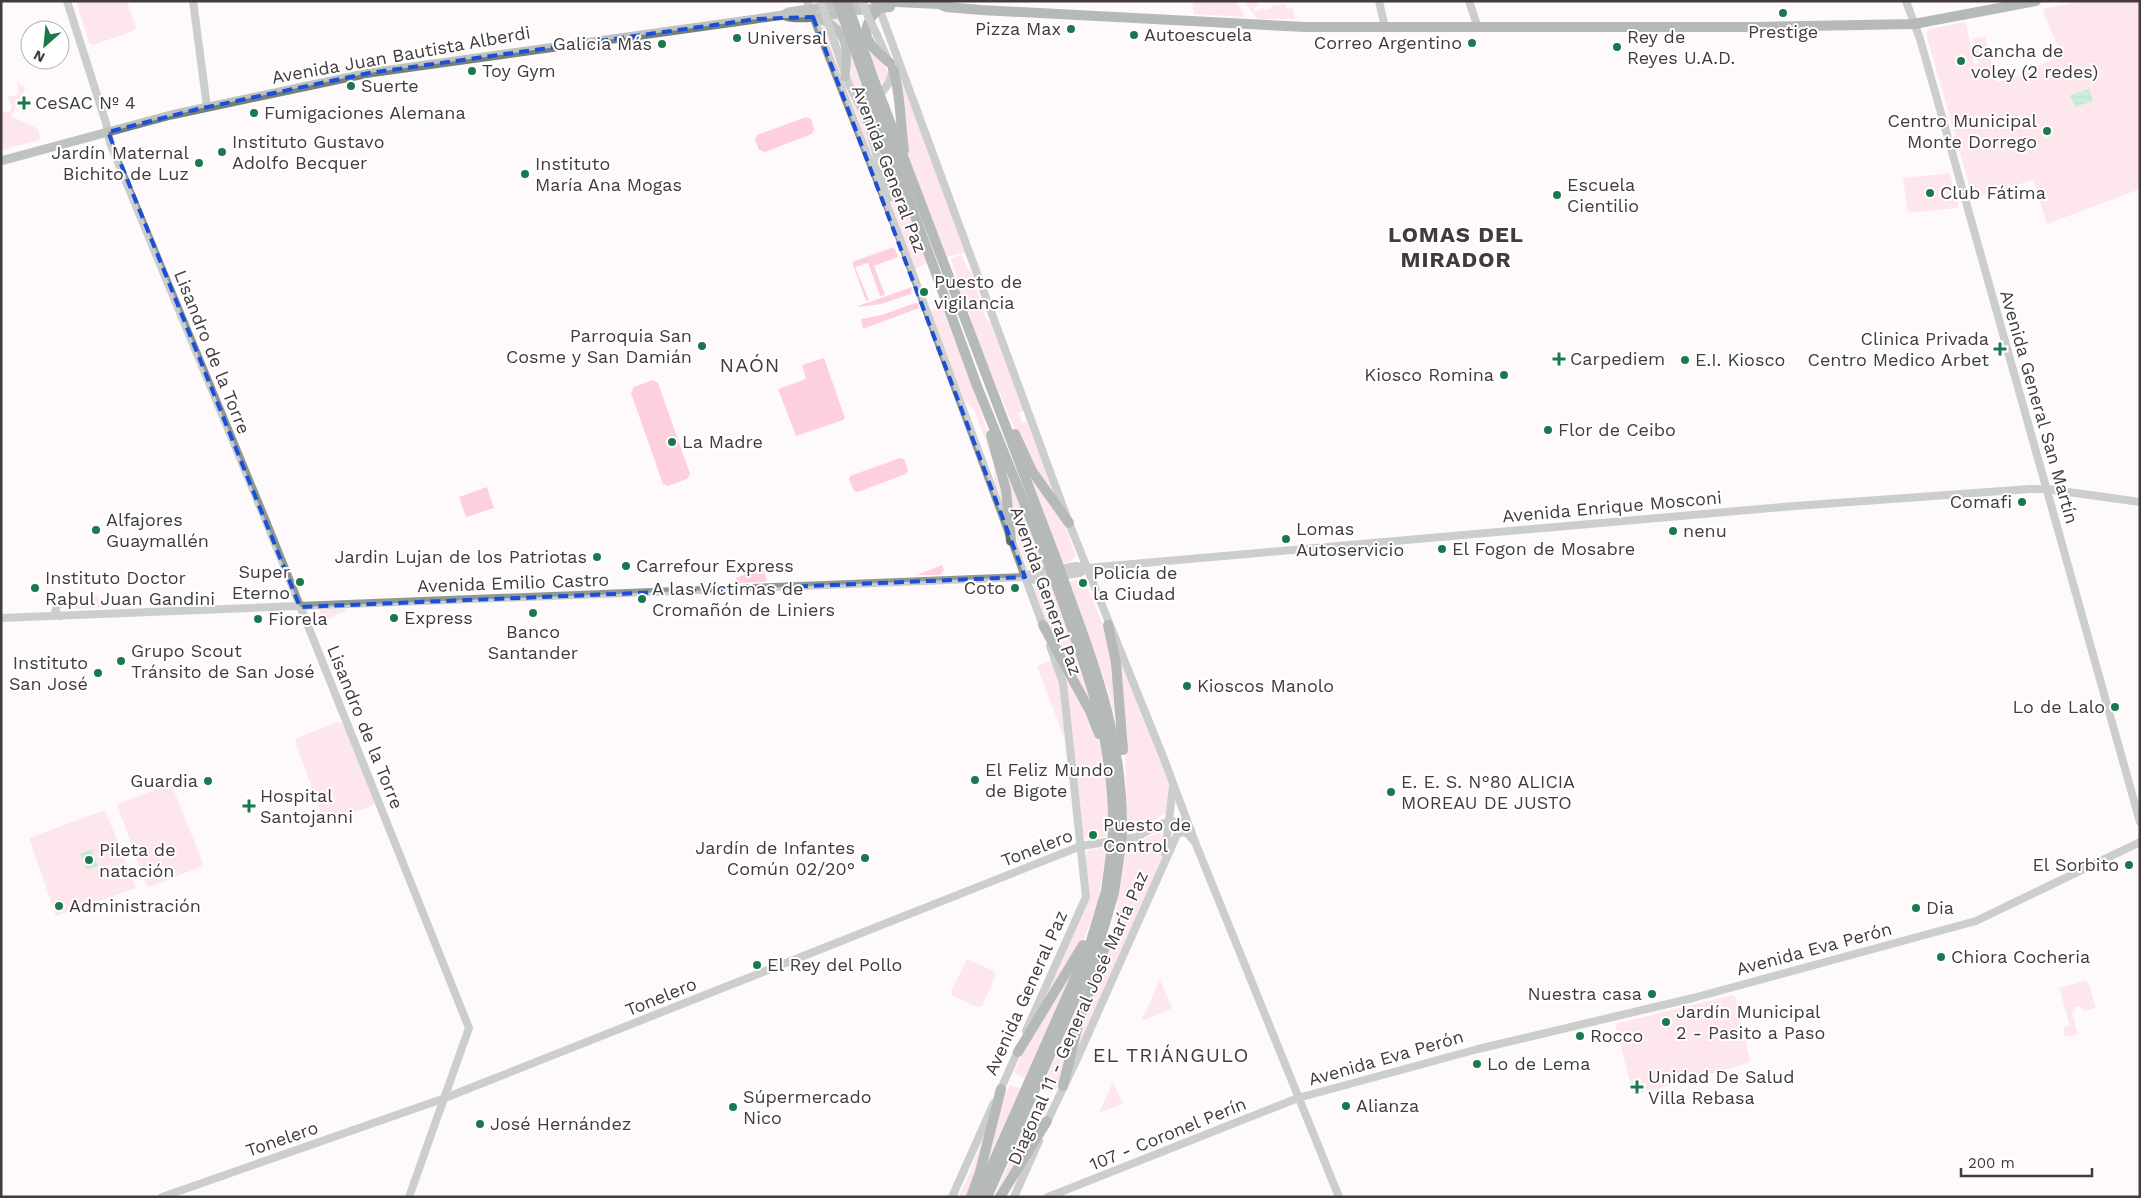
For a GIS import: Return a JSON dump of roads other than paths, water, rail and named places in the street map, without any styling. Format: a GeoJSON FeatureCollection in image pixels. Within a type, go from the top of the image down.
{"type":"FeatureCollection","features":[{"type":"Feature","properties":{"kind":"highway","name":"Avenida General Paz"},"geometry":{"type":"LineString","coordinates":[[837,1],[850,24],[977,386],[1050,556]]}},
{"type":"Feature","properties":{"kind":"highway","name":"Avenida General Paz"},"geometry":{"type":"LineString","coordinates":[[846,1],[850,24]]}},
{"type":"Feature","properties":{"kind":"highway"},"geometry":{"type":"LineString","coordinates":[[904,176],[897,84],[892,66],[874,50],[866,34],[868,21],[876,3],[941,9],[946,7],[1298,27],[1478,28],[1914,24],[2036,1]]}},
{"type":"Feature","properties":{"kind":"highway"},"geometry":{"type":"LineString","coordinates":[[867,120],[904,176]]}},
{"type":"Feature","properties":{"kind":"highway","name":"Avenida General Paz"},"geometry":{"type":"LineString","coordinates":[[904,176],[983,371],[1110,715],[1122,789],[1110,892],[987,1197]]}},
{"type":"Feature","properties":{"kind":"highway"},"geometry":{"type":"LineString","coordinates":[[983,371],[1030,466],[1069,523]]}},
{"type":"Feature","properties":{"kind":"highway"},"geometry":{"type":"LineString","coordinates":[[977,386],[1006,490],[1011,541]]}},
{"type":"Feature","properties":{"kind":"highway","name":"Avenida General Paz"},"geometry":{"type":"LineString","coordinates":[[1063,592],[1100,716],[1112,776],[1117,832]]}},
{"type":"Feature","properties":{"kind":"highway"},"geometry":{"type":"LineString","coordinates":[[1108,624],[1116,663],[1123,758],[1122,789]]}},
{"type":"Feature","properties":{"kind":"highway"},"geometry":{"type":"LineString","coordinates":[[1043,625],[1090,710],[1112,776]]}},
{"type":"Feature","properties":{"kind":"highway"},"geometry":{"type":"LineString","coordinates":[[1018,1052],[1085,942],[1110,892]]}},
{"type":"Feature","properties":{"kind":"highway"},"geometry":{"type":"LineString","coordinates":[[1063,1086],[1074,1057],[1085,1000],[1108,935],[1110,892]]}},
{"type":"Feature","properties":{"kind":"highway"},"geometry":{"type":"LineString","coordinates":[[971,1197],[980,1172],[1001,1089]]}},
{"type":"Feature","properties":{"kind":"highway","name":"Avenida General Paz"},"geometry":{"type":"LineString","coordinates":[[978,1197],[1028,1096]]}},
{"type":"Feature","properties":{"kind":"highway"},"geometry":{"type":"LineString","coordinates":[[1000,1197],[1047,1121]]}},
{"type":"Feature","properties":{"kind":"main road","name":"Lisandro de la Torre"},"geometry":{"type":"LineString","coordinates":[[67,1],[108,132],[469,1028],[409,1197]]}},
{"type":"Feature","properties":{"kind":"main road"},"geometry":{"type":"LineString","coordinates":[[193,1],[207,107]]}},
{"type":"Feature","properties":{"kind":"main road"},"geometry":{"type":"LineString","coordinates":[[816,1],[810,9],[836,27],[843,37],[846,50],[847,81],[854,92],[869,98],[879,96],[889,84],[892,66],[863,1]]}},
{"type":"Feature","properties":{"kind":"main road"},"geometry":{"type":"LineString","coordinates":[[821,1],[847,81],[867,120],[898,234]]}},
{"type":"Feature","properties":{"kind":"main road","name":"Avenida Juan Bautista Alberdi"},"geometry":{"type":"LineString","coordinates":[[1,161],[207,107],[370,73],[782,15],[788,12],[863,1],[876,3]]}},
{"type":"Feature","properties":{"kind":"main road"},"geometry":{"type":"LineString","coordinates":[[1379,1],[1385,28]]}},
{"type":"Feature","properties":{"kind":"main road"},"geometry":{"type":"LineString","coordinates":[[1469,1],[1478,28]]}},
{"type":"Feature","properties":{"kind":"main road","name":"Avenida General San Martín"},"geometry":{"type":"LineString","coordinates":[[1906,1],[2047,489],[2140,822]]}},
{"type":"Feature","properties":{"kind":"main road","name":"Avenida Juan Bautista Alberdi"},"geometry":{"type":"LineString","coordinates":[[810,9],[876,3]]}},
{"type":"Feature","properties":{"kind":"main road"},"geometry":{"type":"LineString","coordinates":[[876,3],[1086,568],[1174,784],[1189,831],[1338,1197]]}},
{"type":"Feature","properties":{"kind":"main road","name":"Avenida General Paz"},"geometry":{"type":"LineString","coordinates":[[810,9],[898,234],[1063,683],[1085,899],[952,1197]]}},
{"type":"Feature","properties":{"kind":"main road","name":"Avenida Enrique Mosconi"},"geometry":{"type":"LineString","coordinates":[[1086,568],[1795,506],[2047,489],[2140,502]]}},
{"type":"Feature","properties":{"kind":"main road"},"geometry":{"type":"LineString","coordinates":[[1065,571],[1076,566],[1086,568]]}},
{"type":"Feature","properties":{"kind":"main road","name":"Avenida Emilio Castro"},"geometry":{"type":"LineString","coordinates":[[1,618],[1025,577],[1034,580],[1048,574]]}},
{"type":"Feature","properties":{"kind":"main road"},"geometry":{"type":"LineString","coordinates":[[57,606],[55,612],[60,616]]}},
{"type":"Feature","properties":{"kind":"main road"},"geometry":{"type":"LineString","coordinates":[[1165,860],[1174,784]]}},
{"type":"Feature","properties":{"kind":"main road"},"geometry":{"type":"LineString","coordinates":[[1168,822],[1189,831]]}},
{"type":"Feature","properties":{"kind":"main road","name":"Tonelero"},"geometry":{"type":"LineString","coordinates":[[162,1197],[445,1098],[1081,846],[1137,837],[1160,824],[1168,822]]}},
{"type":"Feature","properties":{"kind":"main road","name":"Diagonal 11 - General José María Paz"},"geometry":{"type":"LineString","coordinates":[[1074,1057],[1177,835],[1181,832],[1189,831]]}},
{"type":"Feature","properties":{"kind":"main road","name":"Avenida Eva Perón"},"geometry":{"type":"LineString","coordinates":[[1299,1100],[1478,1048],[1482,1049],[1566,1026],[1684,1000],[1976,921],[2140,842]]}},
{"type":"Feature","properties":{"kind":"main road","name":"Diagonal 11 - General José María Paz"},"geometry":{"type":"LineString","coordinates":[[1014,1197],[1063,1086]]}},
{"type":"Feature","properties":{"kind":"main road","name":"107 - Coronel Perín"},"geometry":{"type":"LineString","coordinates":[[1048,1197],[1299,1100]]}},
{"type":"Feature","properties":{"kind":"main road","name":"107 - Coronel Perín"},"geometry":{"type":"LineString","coordinates":[[1061,1197],[1299,1100]]}},
{"type":"Feature","properties":{"kind":"place","name":"Prestige"},"geometry":{"type":"Point","coordinates":[1783,13]}},
{"type":"Feature","properties":{"kind":"place","name":"Pizza Max"},"geometry":{"type":"Point","coordinates":[1071,29]}},
{"type":"Feature","properties":{"kind":"place","name":"Autoescuela"},"geometry":{"type":"Point","coordinates":[1134,35]}},
{"type":"Feature","properties":{"kind":"place","name":"Universal"},"geometry":{"type":"Point","coordinates":[737,38]}},
{"type":"Feature","properties":{"kind":"place","name":"Correo Argentino"},"geometry":{"type":"Point","coordinates":[1472,43]}},
{"type":"Feature","properties":{"kind":"place","name":"Galicia Más"},"geometry":{"type":"Point","coordinates":[662,44]}},
{"type":"Feature","properties":{"kind":"place","name":"Rey de Reyes U.A.D."},"geometry":{"type":"Point","coordinates":[1617,47]}},
{"type":"Feature","properties":{"kind":"place","name":"Cancha de voley (2 redes)"},"geometry":{"type":"Point","coordinates":[1961,61]}},
{"type":"Feature","properties":{"kind":"place","name":"Toy Gym"},"geometry":{"type":"Point","coordinates":[472,71]}},
{"type":"Feature","properties":{"kind":"place","name":"Suerte"},"geometry":{"type":"Point","coordinates":[351,86]}},
{"type":"Feature","properties":{"kind":"place","name":"CeSAC Nº 4"},"geometry":{"type":"Point","coordinates":[24,103]}},
{"type":"Feature","properties":{"kind":"place","name":"Fumigaciones Alemana"},"geometry":{"type":"Point","coordinates":[254,113]}},
{"type":"Feature","properties":{"kind":"place","name":"Centro Municipal Monte Dorrego"},"geometry":{"type":"Point","coordinates":[2047,131]}},
{"type":"Feature","properties":{"kind":"place","name":"Instituto Gustavo Adolfo Becquer"},"geometry":{"type":"Point","coordinates":[222,152]}},
{"type":"Feature","properties":{"kind":"place","name":"Jardín Maternal Bichito de Luz"},"geometry":{"type":"Point","coordinates":[199,163]}},
{"type":"Feature","properties":{"kind":"place","name":"Instituto María Ana Mogas"},"geometry":{"type":"Point","coordinates":[525,174]}},
{"type":"Feature","properties":{"kind":"place","name":"Club Fátima"},"geometry":{"type":"Point","coordinates":[1930,193]}},
{"type":"Feature","properties":{"kind":"place","name":"Escuela Cientilio"},"geometry":{"type":"Point","coordinates":[1557,195]}},
{"type":"Feature","properties":{"kind":"place","name":"Puesto de vigilancia"},"geometry":{"type":"Point","coordinates":[924,292]}},
{"type":"Feature","properties":{"kind":"place","name":"Parroquia San Cosme y San Damián"},"geometry":{"type":"Point","coordinates":[702,346]}},
{"type":"Feature","properties":{"kind":"place","name":"Clinica Privada Centro Medico Arbet"},"geometry":{"type":"Point","coordinates":[2000,349]}},
{"type":"Feature","properties":{"kind":"place","name":"Carpediem"},"geometry":{"type":"Point","coordinates":[1559,359]}},
{"type":"Feature","properties":{"kind":"place","name":"E.I. Kiosco"},"geometry":{"type":"Point","coordinates":[1685,360]}},
{"type":"Feature","properties":{"kind":"place","name":"Kiosco Romina"},"geometry":{"type":"Point","coordinates":[1504,375]}},
{"type":"Feature","properties":{"kind":"place","name":"Flor de Ceibo"},"geometry":{"type":"Point","coordinates":[1548,430]}},
{"type":"Feature","properties":{"kind":"place","name":"La Madre"},"geometry":{"type":"Point","coordinates":[672,442]}},
{"type":"Feature","properties":{"kind":"place","name":"Comafi"},"geometry":{"type":"Point","coordinates":[2022,502]}},
{"type":"Feature","properties":{"kind":"place","name":"Alfajores Guaymallén"},"geometry":{"type":"Point","coordinates":[96,530]}},
{"type":"Feature","properties":{"kind":"place","name":"nenu"},"geometry":{"type":"Point","coordinates":[1673,531]}},
{"type":"Feature","properties":{"kind":"place","name":"Lomas Autoservicio"},"geometry":{"type":"Point","coordinates":[1286,539]}},
{"type":"Feature","properties":{"kind":"place","name":"El Fogon de Mosabre"},"geometry":{"type":"Point","coordinates":[1442,549]}},
{"type":"Feature","properties":{"kind":"place","name":"Jardin Lujan de los Patriotas"},"geometry":{"type":"Point","coordinates":[597,557]}},
{"type":"Feature","properties":{"kind":"place","name":"Carrefour Express"},"geometry":{"type":"Point","coordinates":[626,566]}},
{"type":"Feature","properties":{"kind":"place","name":"Super Eterno"},"geometry":{"type":"Point","coordinates":[300,582]}},
{"type":"Feature","properties":{"kind":"place","name":"Policía de la Ciudad"},"geometry":{"type":"Point","coordinates":[1083,583]}},
{"type":"Feature","properties":{"kind":"place","name":"Instituto Doctor Raþul Juan Gandini"},"geometry":{"type":"Point","coordinates":[35,588]}},
{"type":"Feature","properties":{"kind":"place","name":"Coto"},"geometry":{"type":"Point","coordinates":[1015,588]}},
{"type":"Feature","properties":{"kind":"place","name":"A las Víctimas de Cromañón de Liniers"},"geometry":{"type":"Point","coordinates":[642,599]}},
{"type":"Feature","properties":{"kind":"place","name":"Banco Santander"},"geometry":{"type":"Point","coordinates":[533,613]}},
{"type":"Feature","properties":{"kind":"place","name":"Express"},"geometry":{"type":"Point","coordinates":[394,618]}},
{"type":"Feature","properties":{"kind":"place","name":"Fiorela"},"geometry":{"type":"Point","coordinates":[258,619]}},
{"type":"Feature","properties":{"kind":"place","name":"Grupo Scout Tránsito de San José"},"geometry":{"type":"Point","coordinates":[121,661]}},
{"type":"Feature","properties":{"kind":"place","name":"Instituto San José"},"geometry":{"type":"Point","coordinates":[98,673]}},
{"type":"Feature","properties":{"kind":"place","name":"Kioscos Manolo"},"geometry":{"type":"Point","coordinates":[1187,686]}},
{"type":"Feature","properties":{"kind":"place","name":"Lo de Lalo"},"geometry":{"type":"Point","coordinates":[2115,707]}},
{"type":"Feature","properties":{"kind":"place","name":"El Feliz Mundo de Bigote"},"geometry":{"type":"Point","coordinates":[975,780]}},
{"type":"Feature","properties":{"kind":"place","name":"Guardia"},"geometry":{"type":"Point","coordinates":[208,781]}},
{"type":"Feature","properties":{"kind":"place","name":"E. E. S. N°80 ALICIA MOREAU DE JUSTO"},"geometry":{"type":"Point","coordinates":[1391,792]}},
{"type":"Feature","properties":{"kind":"place","name":"Hospital Santojanni"},"geometry":{"type":"Point","coordinates":[249,806]}},
{"type":"Feature","properties":{"kind":"place","name":"Puesto de Control"},"geometry":{"type":"Point","coordinates":[1093,835]}},
{"type":"Feature","properties":{"kind":"place","name":"Jardín de Infantes Común 02/20°"},"geometry":{"type":"Point","coordinates":[865,858]}},
{"type":"Feature","properties":{"kind":"place","name":"Pileta de natación"},"geometry":{"type":"Point","coordinates":[89,860]}},
{"type":"Feature","properties":{"kind":"place","name":"El Sorbito"},"geometry":{"type":"Point","coordinates":[2129,865]}},
{"type":"Feature","properties":{"kind":"place","name":"Administración"},"geometry":{"type":"Point","coordinates":[59,906]}},
{"type":"Feature","properties":{"kind":"place","name":"Dia"},"geometry":{"type":"Point","coordinates":[1916,908]}},
{"type":"Feature","properties":{"kind":"place","name":"Chiora Cocheria"},"geometry":{"type":"Point","coordinates":[1941,957]}},
{"type":"Feature","properties":{"kind":"place","name":"El Rey del Pollo"},"geometry":{"type":"Point","coordinates":[757,965]}},
{"type":"Feature","properties":{"kind":"place","name":"Nuestra casa"},"geometry":{"type":"Point","coordinates":[1652,994]}},
{"type":"Feature","properties":{"kind":"place","name":"Jardín Municipal 2 - Pasito a Paso"},"geometry":{"type":"Point","coordinates":[1666,1022]}},
{"type":"Feature","properties":{"kind":"place","name":"Rocco"},"geometry":{"type":"Point","coordinates":[1580,1036]}},
{"type":"Feature","properties":{"kind":"place","name":"Lo de Lema"},"geometry":{"type":"Point","coordinates":[1477,1064]}},
{"type":"Feature","properties":{"kind":"place","name":"Unidad De Salud Villa Rebasa"},"geometry":{"type":"Point","coordinates":[1637,1087]}},
{"type":"Feature","properties":{"kind":"place","name":"Alianza"},"geometry":{"type":"Point","coordinates":[1346,1106]}},
{"type":"Feature","properties":{"kind":"place","name":"Súpermercado Nico"},"geometry":{"type":"Point","coordinates":[733,1107]}},
{"type":"Feature","properties":{"kind":"place","name":"José Hernández"},"geometry":{"type":"Point","coordinates":[480,1124]}},
{"type":"Feature","properties":{"kind":"district","name":"LOMAS DEL MIRADOR"},"geometry":{"type":"Point","coordinates":[1456,246]}},
{"type":"Feature","properties":{"kind":"district","name":"NAÓN"},"geometry":{"type":"Point","coordinates":[750,365]}},
{"type":"Feature","properties":{"kind":"district","name":"EL TRIÁNGULO"},"geometry":{"type":"Point","coordinates":[1171,1055]}}]}
